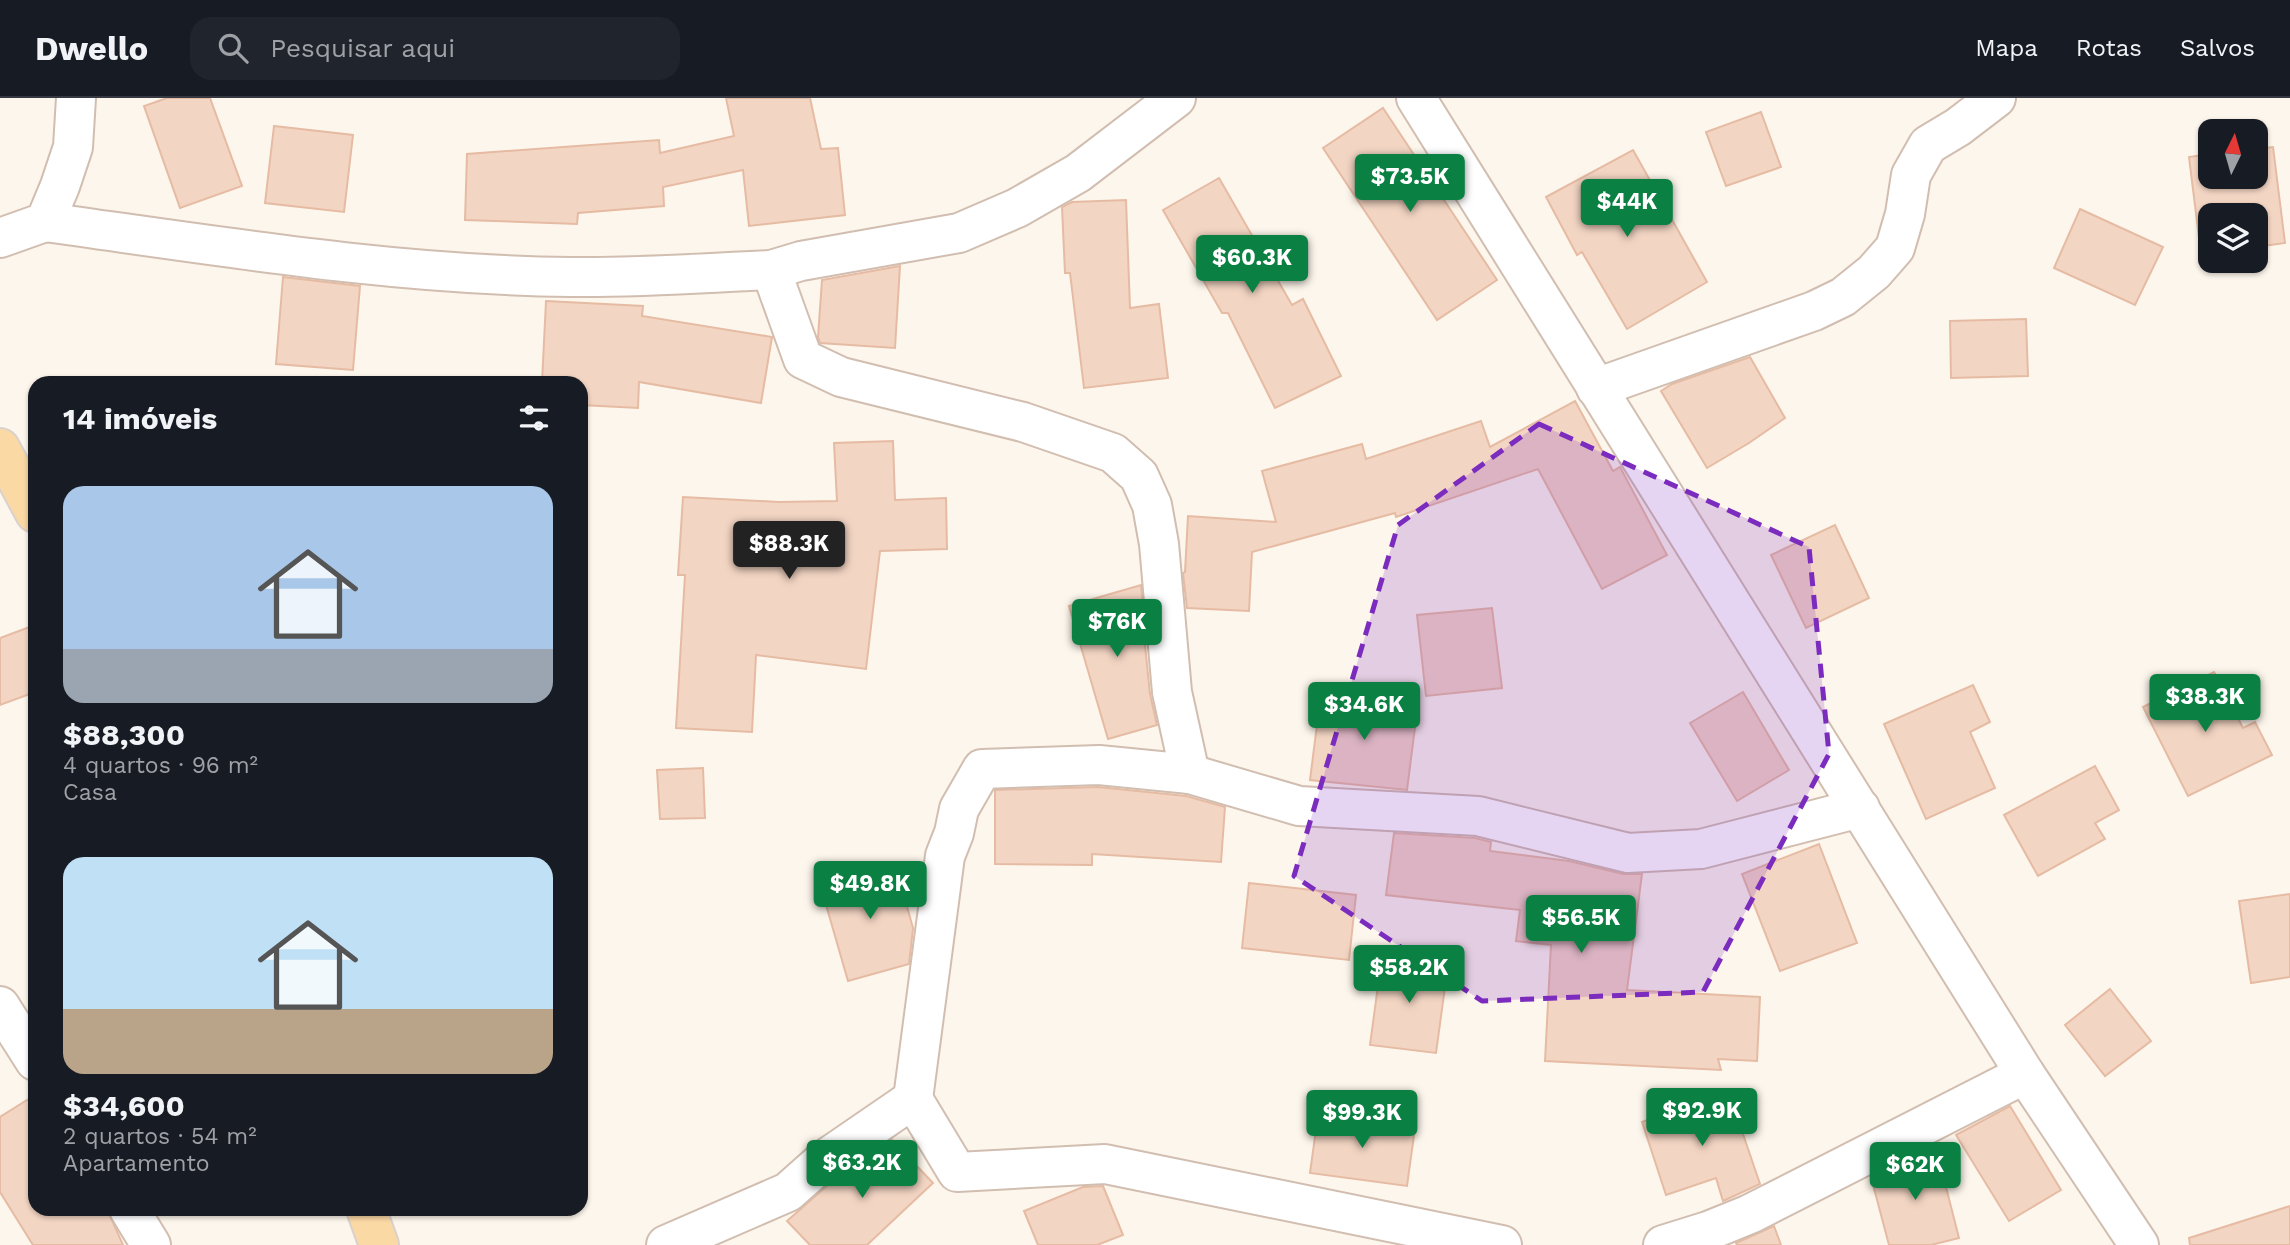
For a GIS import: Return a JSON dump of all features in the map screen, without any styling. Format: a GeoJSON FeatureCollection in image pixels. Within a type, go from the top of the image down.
{"type":"FeatureCollection","features":[{"type":"Feature","properties":{"kind":"main road"},"geometry":{"type":"LineString","coordinates":[[0,448],[28,500]]}},
{"type":"Feature","properties":{"kind":"main road"},"geometry":{"type":"LineString","coordinates":[[369,1216],[379,1245]]}},
{"type":"Feature","properties":{"kind":"street"},"geometry":{"type":"LineString","coordinates":[[45,222],[73,147],[76,98]]}},
{"type":"Feature","properties":{"kind":"street"},"geometry":{"type":"LineString","coordinates":[[0,238],[45,222],[226,247],[439,271],[571,278],[771,270],[801,261],[959,233],[1017,208],[1078,173],[1177,98]]}},
{"type":"Feature","properties":{"kind":"street"},"geometry":{"type":"LineString","coordinates":[[1416,98],[2025,1074],[2139,1245]]}},
{"type":"Feature","properties":{"kind":"street"},"geometry":{"type":"LineString","coordinates":[[1597,388],[1814,311],[1843,297],[1874,272],[1895,248],[1905,214],[1911,175],[1928,145],[1958,127],[1996,98]]}},
{"type":"Feature","properties":{"kind":"street"},"geometry":{"type":"LineString","coordinates":[[771,270],[803,359],[841,377],[1023,422],[1113,453],[1139,476],[1152,505],[1159,544],[1171,692],[1190,774]]}},
{"type":"Feature","properties":{"kind":"street"},"geometry":{"type":"LineString","coordinates":[[1502,1245],[1105,1164],[957,1172],[913,1099],[945,856],[960,809],[982,769],[1098,765],[1190,774],[1299,806],[1478,816],[1628,853],[1702,849],[1860,808]]}},
{"type":"Feature","properties":{"kind":"street"},"geometry":{"type":"LineString","coordinates":[[0,1006],[28,1050]]}},
{"type":"Feature","properties":{"kind":"street"},"geometry":{"type":"LineString","coordinates":[[1663,1245],[1750,1214],[2025,1074]]}},
{"type":"Feature","properties":{"kind":"street"},"geometry":{"type":"LineString","coordinates":[[667,1245],[788,1192],[824,1160],[913,1099]]}},
{"type":"Feature","properties":{"kind":"street"},"geometry":{"type":"LineString","coordinates":[[133,1216],[151,1245]]}},
{"type":"Feature","properties":{"kind":"highlighted area"},"geometry":{"type":"Polygon","coordinates":[[[1539,424],[1809,547],[1829,754],[1703,992],[1482,1001],[1294,876],[1398,525],[1539,424]]]}},
{"type":"Feature","properties":{"kind":"building"},"geometry":{"type":"Polygon","coordinates":[[[167,98],[210,98],[242,186],[180,208],[144,106],[167,98]]]}},
{"type":"Feature","properties":{"kind":"building"},"geometry":{"type":"Polygon","coordinates":[[[726,98],[810,98],[821,149],[838,148],[845,215],[749,226],[743,170],[663,187],[664,206],[578,213],[577,224],[465,220],[467,154],[659,140],[660,153],[734,136],[726,98]]]}},
{"type":"Feature","properties":{"kind":"building"},"geometry":{"type":"Polygon","coordinates":[[[1383,108],[1497,280],[1437,320],[1323,148],[1383,108]]]}},
{"type":"Feature","properties":{"kind":"building"},"geometry":{"type":"Polygon","coordinates":[[[1761,112],[1781,167],[1726,186],[1706,132],[1761,112]]]}},
{"type":"Feature","properties":{"kind":"building"},"geometry":{"type":"Polygon","coordinates":[[[274,126],[353,135],[344,212],[265,203],[274,126]]]}},
{"type":"Feature","properties":{"kind":"building"},"geometry":{"type":"Polygon","coordinates":[[[2273,147],[2285,243],[2268,245],[2268,203],[2198,203],[2198,230],[2189,157],[2198,156],[2198,189],[2268,189],[2268,148],[2273,147]]]}},
{"type":"Feature","properties":{"kind":"building"},"geometry":{"type":"Polygon","coordinates":[[[1633,150],[1707,282],[1627,329],[1582,252],[1577,255],[1546,197],[1633,150]]]}},
{"type":"Feature","properties":{"kind":"building"},"geometry":{"type":"Polygon","coordinates":[[[1219,178],[1292,305],[1303,299],[1341,376],[1275,408],[1228,313],[1222,313],[1163,210],[1219,178]]]}},
{"type":"Feature","properties":{"kind":"building"},"geometry":{"type":"Polygon","coordinates":[[[1126,200],[1130,308],[1159,304],[1168,378],[1084,388],[1070,273],[1065,273],[1062,207],[1072,202],[1126,200]]]}},
{"type":"Feature","properties":{"kind":"building"},"geometry":{"type":"Polygon","coordinates":[[[2080,209],[2163,247],[2135,305],[2054,268],[2080,209]]]}},
{"type":"Feature","properties":{"kind":"building"},"geometry":{"type":"Polygon","coordinates":[[[900,266],[895,348],[820,343],[818,337],[822,280],[900,266]]]}},
{"type":"Feature","properties":{"kind":"building"},"geometry":{"type":"Polygon","coordinates":[[[283,277],[360,286],[353,370],[276,364],[283,277]]]}},
{"type":"Feature","properties":{"kind":"building"},"geometry":{"type":"Polygon","coordinates":[[[546,301],[643,306],[642,316],[772,337],[761,403],[639,382],[638,408],[588,405],[588,376],[542,376],[546,301]]]}},
{"type":"Feature","properties":{"kind":"building"},"geometry":{"type":"Polygon","coordinates":[[[2026,319],[2028,376],[1951,378],[1950,321],[2026,319]]]}},
{"type":"Feature","properties":{"kind":"building"},"geometry":{"type":"Polygon","coordinates":[[[1750,357],[1785,418],[1707,468],[1661,391],[1672,384],[1750,357]]]}},
{"type":"Feature","properties":{"kind":"building"},"geometry":{"type":"Polygon","coordinates":[[[1575,401],[1613,471],[1620,467],[1667,555],[1602,589],[1538,469],[1396,517],[1395,513],[1252,552],[1249,611],[1187,608],[1183,573],[1188,516],[1276,522],[1262,471],[1362,444],[1366,459],[1481,421],[1490,447],[1575,401]]]}},
{"type":"Feature","properties":{"kind":"building"},"geometry":{"type":"Polygon","coordinates":[[[893,441],[895,500],[946,498],[947,549],[880,551],[866,669],[756,655],[752,732],[676,728],[685,575],[678,575],[683,497],[779,502],[837,501],[834,443],[893,441]]]}},
{"type":"Feature","properties":{"kind":"building"},"geometry":{"type":"Polygon","coordinates":[[[1835,525],[1869,598],[1806,628],[1771,555],[1835,525]]]}},
{"type":"Feature","properties":{"kind":"building"},"geometry":{"type":"Polygon","coordinates":[[[1141,585],[1150,694],[1157,725],[1108,739],[1069,606],[1141,585]]]}},
{"type":"Feature","properties":{"kind":"building"},"geometry":{"type":"Polygon","coordinates":[[[1492,608],[1502,688],[1426,696],[1417,615],[1492,608]]]}},
{"type":"Feature","properties":{"kind":"building"},"geometry":{"type":"Polygon","coordinates":[[[28,628],[28,695],[0,705],[0,638],[28,628]]]}},
{"type":"Feature","properties":{"kind":"building"},"geometry":{"type":"Polygon","coordinates":[[[2214,672],[2243,728],[2255,722],[2272,755],[2188,796],[2143,707],[2214,672]]]}},
{"type":"Feature","properties":{"kind":"building"},"geometry":{"type":"Polygon","coordinates":[[[1973,685],[1990,722],[1970,732],[1995,788],[1926,819],[1884,724],[1973,685]]]}},
{"type":"Feature","properties":{"kind":"building"},"geometry":{"type":"Polygon","coordinates":[[[1743,692],[1789,770],[1737,801],[1690,723],[1743,692]]]}},
{"type":"Feature","properties":{"kind":"building"},"geometry":{"type":"Polygon","coordinates":[[[1321,693],[1418,704],[1407,790],[1310,780],[1321,693]]]}},
{"type":"Feature","properties":{"kind":"building"},"geometry":{"type":"Polygon","coordinates":[[[2095,766],[2119,810],[2095,823],[2105,839],[2038,876],[2004,815],[2095,766]]]}},
{"type":"Feature","properties":{"kind":"building"},"geometry":{"type":"Polygon","coordinates":[[[703,768],[705,818],[660,819],[657,770],[703,768]]]}},
{"type":"Feature","properties":{"kind":"building"},"geometry":{"type":"Polygon","coordinates":[[[1098,787],[1186,796],[1225,807],[1221,862],[1092,854],[1092,865],[995,864],[995,790],[1098,787]]]}},
{"type":"Feature","properties":{"kind":"building"},"geometry":{"type":"Polygon","coordinates":[[[1394,833],[1475,838],[1491,842],[1490,851],[1569,861],[1623,874],[1642,874],[1627,990],[1760,997],[1757,1061],[1718,1059],[1721,1070],[1545,1061],[1551,945],[1516,941],[1520,910],[1386,895],[1394,833]]]}},
{"type":"Feature","properties":{"kind":"building"},"geometry":{"type":"Polygon","coordinates":[[[1819,844],[1857,943],[1780,971],[1742,874],[1819,844]]]}},
{"type":"Feature","properties":{"kind":"building"},"geometry":{"type":"Polygon","coordinates":[[[895,863],[913,928],[909,964],[848,981],[820,884],[895,863]]]}},
{"type":"Feature","properties":{"kind":"building"},"geometry":{"type":"Polygon","coordinates":[[[1249,883],[1356,895],[1349,960],[1242,948],[1249,883]]]}},
{"type":"Feature","properties":{"kind":"building"},"geometry":{"type":"Polygon","coordinates":[[[2290,894],[2290,977],[2251,983],[2239,901],[2290,894]]]}},
{"type":"Feature","properties":{"kind":"building"},"geometry":{"type":"Polygon","coordinates":[[[1382,956],[1448,965],[1436,1053],[1370,1045],[1382,956]]]}},
{"type":"Feature","properties":{"kind":"building"},"geometry":{"type":"Polygon","coordinates":[[[2110,989],[2151,1041],[2105,1076],[2065,1025],[2110,989]]]}},
{"type":"Feature","properties":{"kind":"building"},"geometry":{"type":"Polygon","coordinates":[[[1729,1093],[1760,1184],[1723,1201],[1716,1178],[1666,1195],[1642,1122],[1729,1093]]]}},
{"type":"Feature","properties":{"kind":"building"},"geometry":{"type":"Polygon","coordinates":[[[28,1099],[28,1216],[110,1216],[123,1245],[33,1245],[0,1192],[0,1117],[28,1099]]]}},
{"type":"Feature","properties":{"kind":"building"},"geometry":{"type":"Polygon","coordinates":[[[2010,1106],[2061,1190],[2009,1221],[1956,1135],[2010,1106]]]}},
{"type":"Feature","properties":{"kind":"building"},"geometry":{"type":"Polygon","coordinates":[[[1318,1115],[1415,1128],[1407,1186],[1310,1173],[1318,1115]]]}},
{"type":"Feature","properties":{"kind":"building"},"geometry":{"type":"Polygon","coordinates":[[[892,1140],[933,1183],[867,1245],[810,1245],[787,1221],[837,1177],[892,1140]]]}},
{"type":"Feature","properties":{"kind":"building"},"geometry":{"type":"Polygon","coordinates":[[[1936,1148],[1959,1238],[1931,1245],[1889,1245],[1871,1177],[1921,1152],[1936,1148]]]}},
{"type":"Feature","properties":{"kind":"building"},"geometry":{"type":"Polygon","coordinates":[[[1103,1186],[1123,1235],[1097,1245],[1038,1245],[1024,1211],[1083,1187],[1103,1186]]]}},
{"type":"Feature","properties":{"kind":"building"},"geometry":{"type":"Polygon","coordinates":[[[2290,1206],[2290,1245],[2190,1245],[2189,1238],[2290,1206]]]}},
{"type":"Feature","properties":{"kind":"building"},"geometry":{"type":"Polygon","coordinates":[[[1774,1226],[1781,1245],[1736,1243],[1774,1226]]]}}]}
